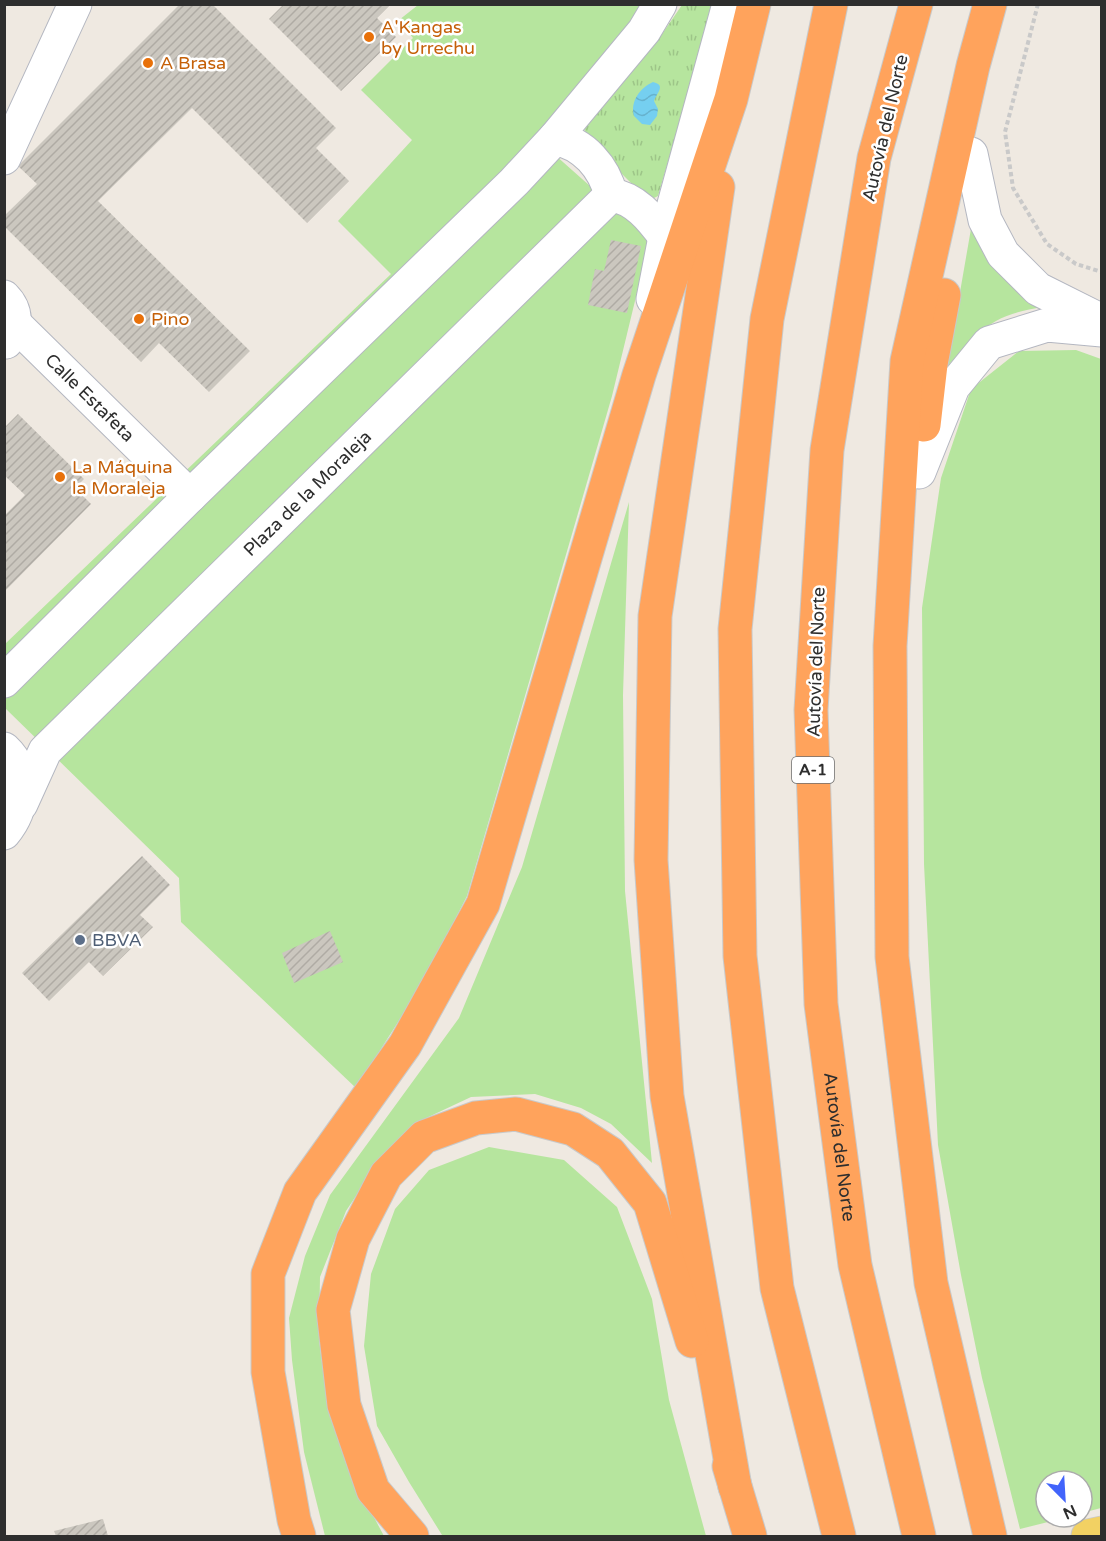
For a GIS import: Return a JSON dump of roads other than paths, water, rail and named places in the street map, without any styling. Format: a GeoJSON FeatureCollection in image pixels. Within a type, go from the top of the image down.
{"type":"FeatureCollection","features":[{"type":"Feature","properties":{"kind":"highway"},"geometry":{"type":"LineString","coordinates":[[299,1536],[294,1520],[268,1372],[268,1274],[300,1192],[405,1045],[483,904],[639,375],[731,99],[754,4]]}},
{"type":"Feature","properties":{"kind":"highway"},"geometry":{"type":"LineString","coordinates":[[831,4],[767,319],[735,629],[740,956],[777,1288],[839,1536]]}},
{"type":"Feature","properties":{"kind":"highway","name":"Autovía del Norte"},"geometry":{"type":"LineString","coordinates":[[916,4],[874,158],[827,450],[811,710],[822,1016],[855,1265],[919,1536]]}},
{"type":"Feature","properties":{"kind":"highway"},"geometry":{"type":"LineString","coordinates":[[990,4],[973,66],[907,361],[890,646],[892,957],[932,1283],[990,1536]]}},
{"type":"Feature","properties":{"kind":"highway"},"geometry":{"type":"LineString","coordinates":[[890,646],[919,472],[931,364],[971,154],[973,66]]}},
{"type":"Feature","properties":{"kind":"highway"},"geometry":{"type":"LineString","coordinates":[[731,99],[655,616],[651,860],[667,1096],[735,1487]]}},
{"type":"Feature","properties":{"kind":"highway"},"geometry":{"type":"LineString","coordinates":[[412,1536],[373,1490],[344,1406],[333,1310],[353,1239],[386,1175],[424,1137],[476,1118],[516,1114],[573,1129],[610,1153],[650,1203],[750,1536]]}},
{"type":"Feature","properties":{"kind":"highway"},"geometry":{"type":"LineString","coordinates":[[277,1423],[314,1536]]}},
{"type":"Feature","properties":{"kind":"main road"},"geometry":{"type":"LineString","coordinates":[[1088,1536],[1101,1533]]}},
{"type":"Feature","properties":{"kind":"street"},"geometry":{"type":"LineString","coordinates":[[4,158],[75,4]]}},
{"type":"Feature","properties":{"kind":"street"},"geometry":{"type":"LineString","coordinates":[[4,681],[190,496],[514,182],[555,138],[644,31],[660,4]]}},
{"type":"Feature","properties":{"kind":"street"},"geometry":{"type":"LineString","coordinates":[[639,375],[665,237],[729,4]]}},
{"type":"Feature","properties":{"kind":"street"},"geometry":{"type":"LineString","coordinates":[[555,138],[568,141],[600,167],[611,195],[622,196],[637,206],[665,237]]}},
{"type":"Feature","properties":{"kind":"street"},"geometry":{"type":"LineString","coordinates":[[971,154],[985,220],[1003,254],[1038,289],[1101,321]]}},
{"type":"Feature","properties":{"kind":"street","name":"Plaza de la Moraleja"},"geometry":{"type":"LineString","coordinates":[[4,833],[14,822],[45,752],[611,195]]}},
{"type":"Feature","properties":{"kind":"street","name":"Calle Estafeta"},"geometry":{"type":"LineString","coordinates":[[8,322],[190,496]]}},
{"type":"Feature","properties":{"kind":"street"},"geometry":{"type":"LineString","coordinates":[[919,472],[953,387],[989,343],[1047,325],[1101,330]]}},
{"type":"Feature","properties":{"kind":"street"},"geometry":{"type":"LineString","coordinates":[[4,749],[17,768],[22,786],[21,804]]}},
{"type":"Feature","properties":{"kind":"water"},"geometry":{"type":"Polygon","coordinates":[[[653,82],[660,87],[654,101],[658,109],[657,116],[650,125],[642,124],[634,116],[633,105],[640,91],[653,82]]]}},
{"type":"Feature","properties":{"kind":"place","name":"A'Kangas by Urrechu"},"geometry":{"type":"Point","coordinates":[369,37]}},
{"type":"Feature","properties":{"kind":"place","name":"A Brasa"},"geometry":{"type":"Point","coordinates":[148,63]}},
{"type":"Feature","properties":{"kind":"place","name":"Pino"},"geometry":{"type":"Point","coordinates":[139,319]}},
{"type":"Feature","properties":{"kind":"place","name":"La Máquina la Moraleja"},"geometry":{"type":"Point","coordinates":[60,477]}},
{"type":"Feature","properties":{"kind":"place","name":"BBVA"},"geometry":{"type":"Point","coordinates":[80,940]}}]}
